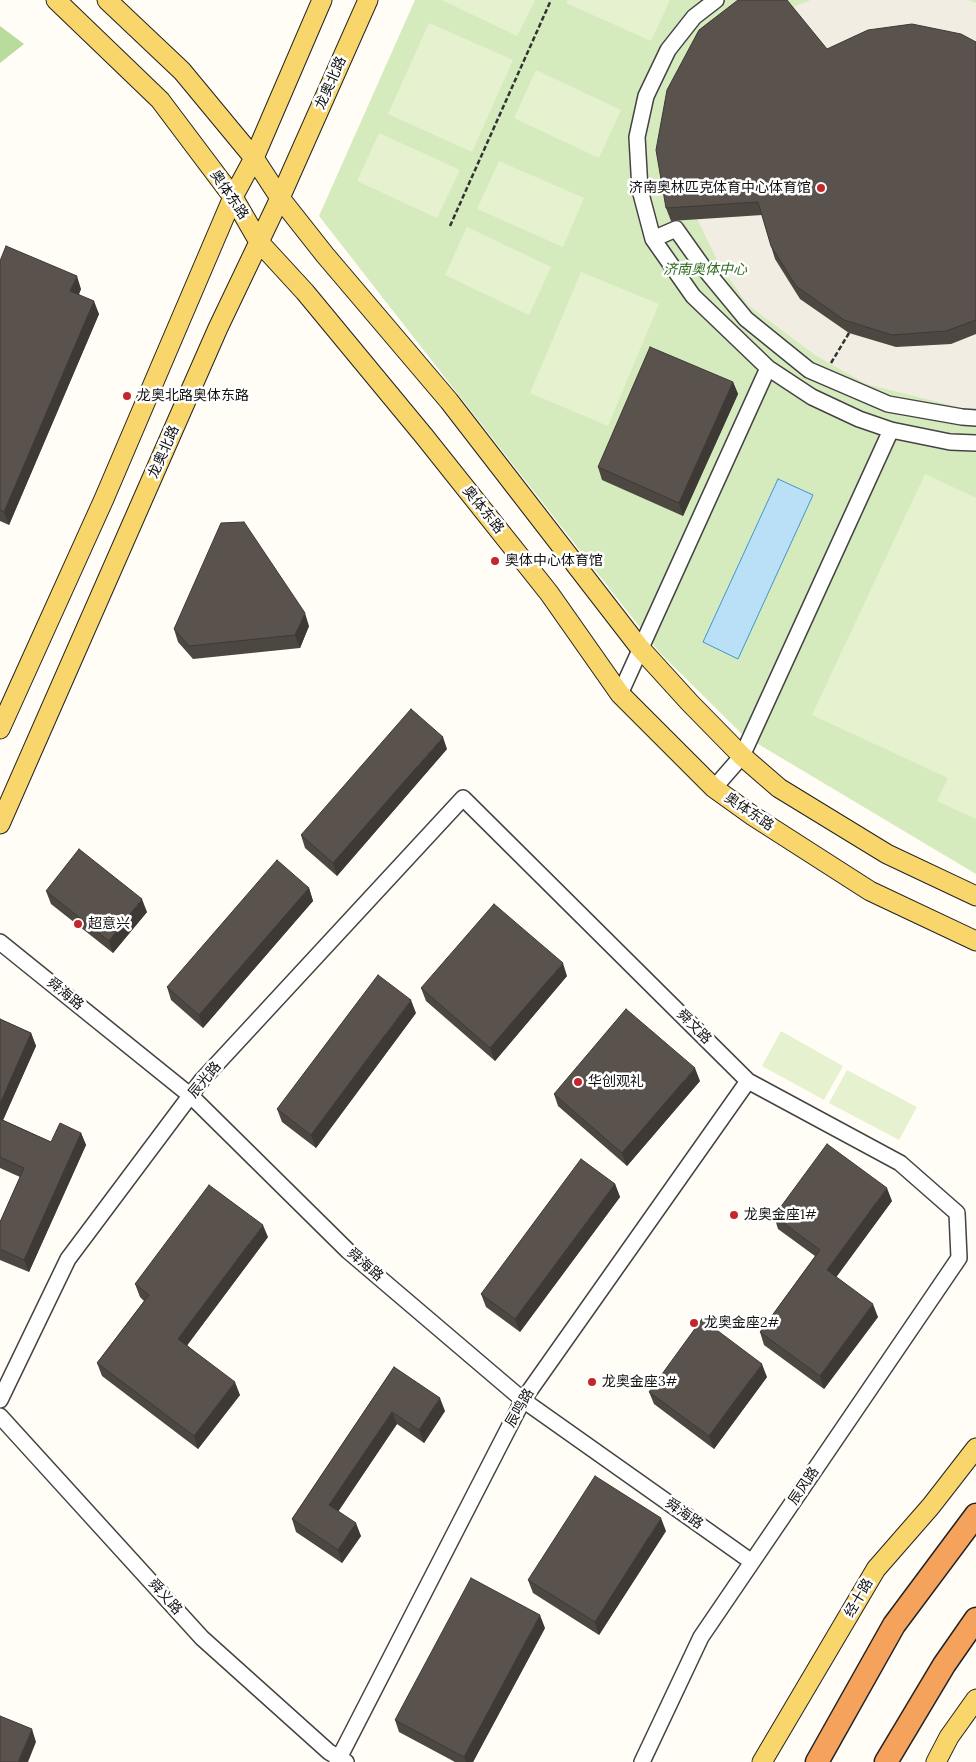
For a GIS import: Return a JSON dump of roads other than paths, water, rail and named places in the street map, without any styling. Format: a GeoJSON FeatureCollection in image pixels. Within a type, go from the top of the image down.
{"type":"FeatureCollection","features":[{"type":"Feature","properties":{"kind":"highway"},"geometry":{"type":"LineString","coordinates":[[817,1762],[894,1625],[976,1515]]}},
{"type":"Feature","properties":{"kind":"highway"},"geometry":{"type":"LineString","coordinates":[[886,1762],[944,1665],[976,1619]]}},
{"type":"Feature","properties":{"kind":"main road","name":"奥体东路"},"geometry":{"type":"LineString","coordinates":[[56,0],[160,100],[233,197],[259,242],[306,292],[424,436],[543,585],[620,694],[714,788],[753,816],[870,891],[976,941]]}},
{"type":"Feature","properties":{"kind":"main road"},"geometry":{"type":"LineString","coordinates":[[107,0],[182,71],[254,158],[280,198],[325,256],[449,401],[640,648],[690,703],[742,756],[780,788],[887,854],[976,896]]}},
{"type":"Feature","properties":{"kind":"main road"},"geometry":{"type":"LineString","coordinates":[[0,729],[104,499],[233,197],[254,158],[322,0]]}},
{"type":"Feature","properties":{"kind":"main road","name":"龙奥北路"},"geometry":{"type":"LineString","coordinates":[[0,824],[218,328],[280,198],[368,0]]}},
{"type":"Feature","properties":{"kind":"main road","name":"经十路"},"geometry":{"type":"LineString","coordinates":[[762,1762],[876,1569],[931,1506],[976,1448]]}},
{"type":"Feature","properties":{"kind":"main road"},"geometry":{"type":"LineString","coordinates":[[936,1762],[949,1737],[976,1698]]}},
{"type":"Feature","properties":{"kind":"street"},"geometry":{"type":"LineString","coordinates":[[716,0],[694,17],[668,50],[646,96],[636,137],[640,190],[652,239],[693,296],[768,368],[812,397],[859,420],[891,430],[950,442],[976,443]]}},
{"type":"Feature","properties":{"kind":"street"},"geometry":{"type":"LineString","coordinates":[[652,239],[676,229],[703,267],[746,319],[809,370],[888,404],[976,418]]}},
{"type":"Feature","properties":{"kind":"street"},"geometry":{"type":"LineString","coordinates":[[620,694],[768,368]]}},
{"type":"Feature","properties":{"kind":"street"},"geometry":{"type":"LineString","coordinates":[[714,788],[742,756],[891,430]]}},
{"type":"Feature","properties":{"kind":"street","name":"舜文路"},"geometry":{"type":"LineString","coordinates":[[463,798],[748,1081],[900,1163],[957,1213]]}},
{"type":"Feature","properties":{"kind":"street","name":"辰光路"},"geometry":{"type":"LineString","coordinates":[[0,1400],[68,1259],[202,1080],[463,798]]}},
{"type":"Feature","properties":{"kind":"street","name":"舜海路"},"geometry":{"type":"LineString","coordinates":[[0,942],[191,1096],[348,1251],[523,1400],[752,1562]]}},
{"type":"Feature","properties":{"kind":"street","name":"辰鸣路"},"geometry":{"type":"LineString","coordinates":[[341,1761],[523,1400],[748,1081]]}},
{"type":"Feature","properties":{"kind":"street","name":"辰风路"},"geometry":{"type":"LineString","coordinates":[[642,1762],[701,1637],[959,1258],[957,1213]]}},
{"type":"Feature","properties":{"kind":"street","name":"舜义路"},"geometry":{"type":"LineString","coordinates":[[0,1416],[202,1638],[341,1761]]}},
{"type":"Feature","properties":{"kind":"water"},"geometry":{"type":"Polygon","coordinates":[[[778,479],[813,495],[738,659],[703,642],[778,479]]]}},
{"type":"Feature","properties":{"kind":"place","name":"济南奥林匹克体育中心体育馆"},"geometry":{"type":"Point","coordinates":[821,188]}},
{"type":"Feature","properties":{"kind":"place","name":"龙奥北路奥体东路"},"geometry":{"type":"Point","coordinates":[127,396]}},
{"type":"Feature","properties":{"kind":"place","name":"奥体中心体育馆"},"geometry":{"type":"Point","coordinates":[495,561]}},
{"type":"Feature","properties":{"kind":"place","name":"超意兴"},"geometry":{"type":"Point","coordinates":[78,924]}},
{"type":"Feature","properties":{"kind":"place","name":"华创观礼"},"geometry":{"type":"Point","coordinates":[578,1082]}},
{"type":"Feature","properties":{"kind":"place","name":"龙奥金座1#"},"geometry":{"type":"Point","coordinates":[734,1215]}},
{"type":"Feature","properties":{"kind":"place","name":"龙奥金座2#"},"geometry":{"type":"Point","coordinates":[694,1323]}},
{"type":"Feature","properties":{"kind":"place","name":"龙奥金座3#"},"geometry":{"type":"Point","coordinates":[592,1382]}},
{"type":"Feature","properties":{"kind":"park label","name":"济南奥体中心"},"geometry":{"type":"Point","coordinates":[705,270]}}]}
